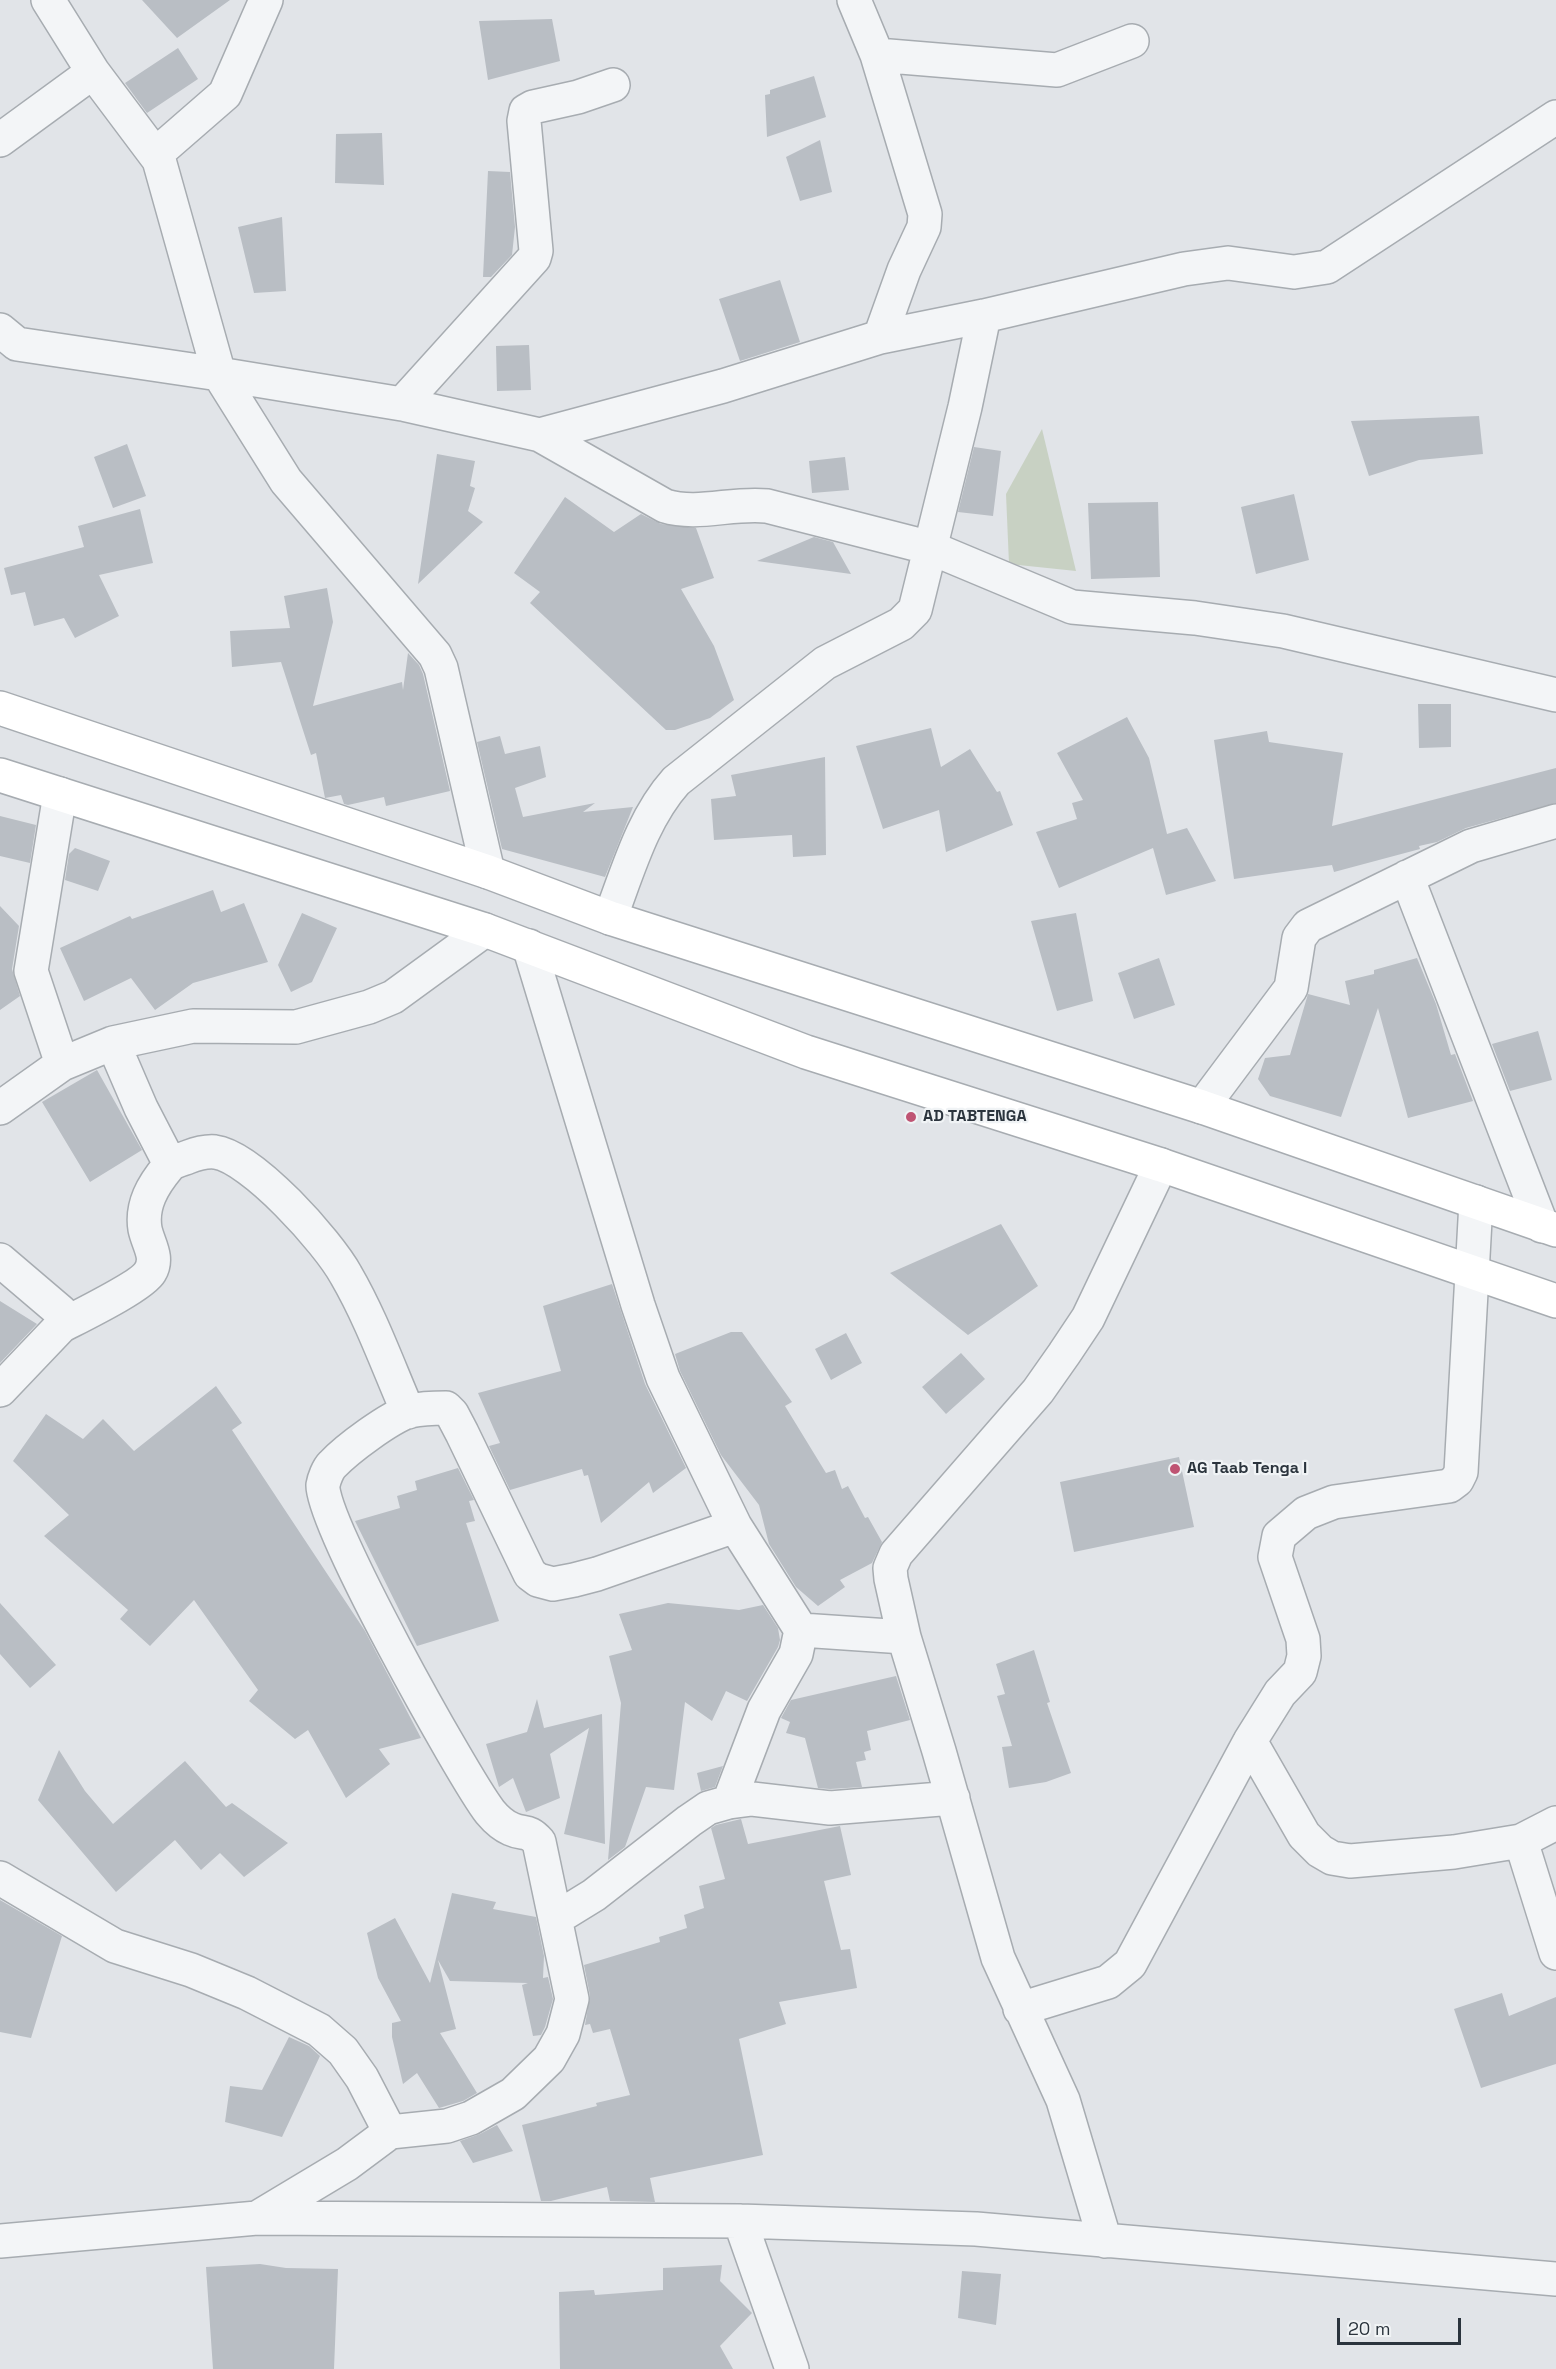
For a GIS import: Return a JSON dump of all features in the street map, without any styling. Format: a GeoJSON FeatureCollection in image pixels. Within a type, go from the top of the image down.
{"type":"FeatureCollection","features":[{"type":"Feature","properties":{"kind":"street"},"geometry":{"type":"LineString","coordinates":[[48,0],[93,72],[159,160],[219,374],[285,481],[435,656],[441,668],[488,872]]}},
{"type":"Feature","properties":{"kind":"street"},"geometry":{"type":"LineString","coordinates":[[156,154],[225,94],[266,0]]}},
{"type":"Feature","properties":{"kind":"street"},"geometry":{"type":"LineString","coordinates":[[854,0],[877,55],[925,221],[904,270],[880,337]]}},
{"type":"Feature","properties":{"kind":"street"},"geometry":{"type":"LineString","coordinates":[[877,55],[1057,69],[1132,41]]}},
{"type":"Feature","properties":{"kind":"street"},"geometry":{"type":"LineString","coordinates":[[0,140],[93,72]]}},
{"type":"Feature","properties":{"kind":"street"},"geometry":{"type":"LineString","coordinates":[[402,404],[534,258],[536,251],[524,121],[526,111],[533,107],[578,97],[614,85]]}},
{"type":"Feature","properties":{"kind":"street"},"geometry":{"type":"LineString","coordinates":[[540,435],[723,386],[880,337],[984,316],[1184,269],[1228,263],[1294,272],[1327,267],[1556,117]]}},
{"type":"Feature","properties":{"kind":"street"},"geometry":{"type":"LineString","coordinates":[[610,918],[650,817],[662,797],[676,781],[825,663],[910,617],[915,610],[965,407],[984,316]]}},
{"type":"Feature","properties":{"kind":"street"},"geometry":{"type":"LineString","coordinates":[[6,342],[402,404],[540,435],[673,509],[753,504],[766,506],[931,549],[1072,607],[1194,618],[1283,631],[1556,695]]}},
{"type":"Feature","properties":{"kind":"street"},"geometry":{"type":"LineString","coordinates":[[0,708],[488,872],[610,918],[1202,1107],[1549,1228]]}},
{"type":"Feature","properties":{"kind":"street"},"geometry":{"type":"LineString","coordinates":[[0,775],[485,930],[806,1052],[1161,1165],[1556,1301]]}},
{"type":"Feature","properties":{"kind":"street"},"geometry":{"type":"LineString","coordinates":[[60,794],[31,971],[62,1064]]}},
{"type":"Feature","properties":{"kind":"street"},"geometry":{"type":"LineString","coordinates":[[1202,1107],[1291,988],[1299,938],[1308,926],[1471,846],[1556,821]]}},
{"type":"Feature","properties":{"kind":"street"},"geometry":{"type":"LineString","coordinates":[[1407,878],[1549,1228]]}},
{"type":"Feature","properties":{"kind":"street"},"geometry":{"type":"LineString","coordinates":[[0,1108],[62,1064],[112,1043],[193,1026],[296,1027],[369,1007],[393,997],[485,930]]}},
{"type":"Feature","properties":{"kind":"street"},"geometry":{"type":"LineString","coordinates":[[529,946],[638,1305],[663,1378],[735,1526],[801,1630],[796,1654],[764,1710],[729,1802]]}},
{"type":"Feature","properties":{"kind":"street"},"geometry":{"type":"LineString","coordinates":[[112,1043],[141,1108],[170,1164]]}},
{"type":"Feature","properties":{"kind":"street"},"geometry":{"type":"LineString","coordinates":[[0,1390],[61,1326],[109,1301],[149,1275],[154,1258],[145,1228],[145,1208],[152,1187],[170,1164],[201,1153],[215,1152],[233,1158],[277,1192],[309,1227],[344,1272],[367,1315],[408,1412]]}},
{"type":"Feature","properties":{"kind":"street"},"geometry":{"type":"LineString","coordinates":[[1105,2241],[1063,2100],[998,1958],[904,1637],[890,1568],[896,1554],[1038,1391],[1064,1354],[1088,1318],[1161,1165]]}},
{"type":"Feature","properties":{"kind":"street"},"geometry":{"type":"LineString","coordinates":[[1020,2009],[1108,1982],[1130,1964],[1250,1741],[1280,1693],[1300,1672],[1304,1656],[1303,1639],[1275,1557],[1279,1536],[1306,1512],[1334,1502],[1449,1486],[1457,1480],[1461,1472],[1476,1202]]}},
{"type":"Feature","properties":{"kind":"street"},"geometry":{"type":"LineString","coordinates":[[0,1260],[61,1312],[61,1326]]}},
{"type":"Feature","properties":{"kind":"street"},"geometry":{"type":"LineString","coordinates":[[257,2218],[347,2164],[390,2132],[447,2126],[471,2118],[513,2094],[549,2060],[563,2034],[573,1999],[539,1842],[529,1833],[512,1829],[491,1814],[468,1778],[368,1598],[328,1509],[322,1487],[330,1467],[352,1447],[408,1412],[430,1407],[446,1408],[452,1414],[530,1574],[538,1580],[553,1584],[597,1574],[735,1526]]}},
{"type":"Feature","properties":{"kind":"street"},"geometry":{"type":"LineString","coordinates":[[801,1630],[904,1637]]}},
{"type":"Feature","properties":{"kind":"street"},"geometry":{"type":"LineString","coordinates":[[1250,1741],[1304,1835],[1320,1851],[1332,1858],[1350,1861],[1454,1852],[1521,1841],[1556,1822]]}},
{"type":"Feature","properties":{"kind":"street"},"geometry":{"type":"LineString","coordinates":[[555,1919],[594,1895],[708,1808],[752,1799],[830,1808],[953,1798]]}},
{"type":"Feature","properties":{"kind":"street"},"geometry":{"type":"LineString","coordinates":[[1521,1841],[1556,1953]]}},
{"type":"Feature","properties":{"kind":"street"},"geometry":{"type":"LineString","coordinates":[[0,1878],[115,1946],[191,1970],[247,1993],[319,2030],[343,2051],[362,2078],[390,2132]]}},
{"type":"Feature","properties":{"kind":"street"},"geometry":{"type":"LineString","coordinates":[[0,2241],[257,2218],[740,2221],[976,2229],[1556,2279]]}},
{"type":"Feature","properties":{"kind":"street"},"geometry":{"type":"LineString","coordinates":[[740,2221],[792,2369]]}},
{"type":"Feature","properties":{"kind":"green space"},"geometry":{"type":"Polygon","coordinates":[[[1042,429],[1076,571],[1009,564],[1006,494],[1042,429]]]}},
{"type":"Feature","properties":{"kind":"building"},"geometry":{"type":"Polygon","coordinates":[[[142,0],[230,0],[177,38],[142,0]]]}},
{"type":"Feature","properties":{"kind":"building"},"geometry":{"type":"Polygon","coordinates":[[[552,19],[560,61],[488,80],[479,21],[552,19]]]}},
{"type":"Feature","properties":{"kind":"building"},"geometry":{"type":"Polygon","coordinates":[[[178,48],[198,79],[147,113],[125,83],[178,48]]]}},
{"type":"Feature","properties":{"kind":"building"},"geometry":{"type":"Polygon","coordinates":[[[814,76],[826,117],[767,137],[765,95],[770,94],[770,90],[814,76]]]}},
{"type":"Feature","properties":{"kind":"building"},"geometry":{"type":"Polygon","coordinates":[[[382,133],[384,185],[335,183],[336,134],[382,133]]]}},
{"type":"Feature","properties":{"kind":"building"},"geometry":{"type":"Polygon","coordinates":[[[820,140],[832,192],[800,201],[786,157],[820,140]]]}},
{"type":"Feature","properties":{"kind":"building"},"geometry":{"type":"Polygon","coordinates":[[[488,171],[510,172],[515,227],[512,255],[491,277],[483,277],[488,171]]]}},
{"type":"Feature","properties":{"kind":"building"},"geometry":{"type":"Polygon","coordinates":[[[282,217],[286,291],[254,293],[238,227],[282,217]]]}},
{"type":"Feature","properties":{"kind":"building"},"geometry":{"type":"Polygon","coordinates":[[[780,280],[800,342],[740,361],[719,299],[780,280]]]}},
{"type":"Feature","properties":{"kind":"building"},"geometry":{"type":"Polygon","coordinates":[[[529,345],[531,390],[497,391],[496,346],[529,345]]]}},
{"type":"Feature","properties":{"kind":"building"},"geometry":{"type":"Polygon","coordinates":[[[1479,416],[1483,454],[1419,460],[1369,476],[1351,421],[1479,416]]]}},
{"type":"Feature","properties":{"kind":"building"},"geometry":{"type":"Polygon","coordinates":[[[127,444],[146,496],[113,508],[94,457],[127,444]]]}},
{"type":"Feature","properties":{"kind":"building"},"geometry":{"type":"Polygon","coordinates":[[[974,447],[1001,451],[993,516],[958,512],[974,447]]]}},
{"type":"Feature","properties":{"kind":"building"},"geometry":{"type":"Polygon","coordinates":[[[437,454],[475,461],[470,486],[475,488],[468,511],[483,522],[418,584],[437,454]]]}},
{"type":"Feature","properties":{"kind":"building"},"geometry":{"type":"Polygon","coordinates":[[[845,457],[849,490],[812,493],[809,461],[845,457]]]}},
{"type":"Feature","properties":{"kind":"building"},"geometry":{"type":"Polygon","coordinates":[[[1294,494],[1309,560],[1256,574],[1241,507],[1294,494]]]}},
{"type":"Feature","properties":{"kind":"building"},"geometry":{"type":"Polygon","coordinates":[[[565,497],[614,532],[641,514],[661,524],[696,528],[714,578],[681,589],[714,646],[734,700],[710,718],[675,730],[666,730],[530,603],[540,592],[514,573],[565,497]]]}},
{"type":"Feature","properties":{"kind":"building"},"geometry":{"type":"Polygon","coordinates":[[[1158,502],[1160,577],[1091,579],[1088,503],[1158,502]]]}},
{"type":"Feature","properties":{"kind":"building"},"geometry":{"type":"Polygon","coordinates":[[[140,509],[153,563],[99,575],[119,616],[75,638],[64,618],[34,626],[25,592],[11,595],[4,568],[84,547],[78,526],[140,509]]]}},
{"type":"Feature","properties":{"kind":"building"},"geometry":{"type":"Polygon","coordinates":[[[814,537],[833,542],[851,574],[757,561],[814,537]]]}},
{"type":"Feature","properties":{"kind":"building"},"geometry":{"type":"Polygon","coordinates":[[[327,588],[333,622],[313,706],[402,682],[403,690],[408,653],[419,665],[423,674],[450,791],[386,806],[384,797],[348,805],[344,804],[341,795],[325,798],[316,753],[311,755],[281,662],[232,667],[230,631],[290,628],[284,596],[327,588]]]}},
{"type":"Feature","properties":{"kind":"building"},"geometry":{"type":"Polygon","coordinates":[[[1418,704],[1451,704],[1451,747],[1419,748],[1418,704]]]}},
{"type":"Feature","properties":{"kind":"building"},"geometry":{"type":"Polygon","coordinates":[[[1127,717],[1149,758],[1167,834],[1187,828],[1216,881],[1166,895],[1153,848],[1059,888],[1036,832],[1077,819],[1072,803],[1083,800],[1057,753],[1127,717]]]}},
{"type":"Feature","properties":{"kind":"building"},"geometry":{"type":"Polygon","coordinates":[[[931,728],[941,767],[970,749],[997,792],[1000,791],[1013,825],[946,852],[939,810],[883,829],[856,746],[931,728]]]}},
{"type":"Feature","properties":{"kind":"building"},"geometry":{"type":"Polygon","coordinates":[[[1267,731],[1269,742],[1343,753],[1332,826],[1556,768],[1556,803],[1466,828],[1437,842],[1419,846],[1420,849],[1334,872],[1332,865],[1234,879],[1214,740],[1267,731]]]}},
{"type":"Feature","properties":{"kind":"building"},"geometry":{"type":"Polygon","coordinates":[[[500,736],[505,754],[540,746],[546,777],[515,788],[523,817],[595,803],[583,812],[633,807],[605,877],[502,849],[477,742],[500,736]]]}},
{"type":"Feature","properties":{"kind":"building"},"geometry":{"type":"Polygon","coordinates":[[[825,757],[826,855],[793,857],[792,835],[714,840],[711,799],[736,796],[731,775],[825,757]]]}},
{"type":"Feature","properties":{"kind":"building"},"geometry":{"type":"Polygon","coordinates":[[[0,816],[36,825],[30,863],[0,856],[0,816]]]}},
{"type":"Feature","properties":{"kind":"building"},"geometry":{"type":"Polygon","coordinates":[[[75,848],[110,861],[98,891],[65,880],[69,854],[75,848]]]}},
{"type":"Feature","properties":{"kind":"building"},"geometry":{"type":"Polygon","coordinates":[[[213,890],[221,912],[244,903],[268,962],[193,983],[155,1010],[131,978],[84,1001],[60,948],[130,916],[132,919],[213,890]]]}},
{"type":"Feature","properties":{"kind":"building"},"geometry":{"type":"Polygon","coordinates":[[[0,906],[19,926],[12,969],[20,996],[0,1010],[0,906]]]}},
{"type":"Feature","properties":{"kind":"building"},"geometry":{"type":"Polygon","coordinates":[[[302,913],[337,928],[312,982],[291,992],[278,965],[302,913]]]}},
{"type":"Feature","properties":{"kind":"building"},"geometry":{"type":"Polygon","coordinates":[[[1076,913],[1093,1001],[1057,1011],[1031,921],[1076,913]]]}},
{"type":"Feature","properties":{"kind":"building"},"geometry":{"type":"Polygon","coordinates":[[[1159,958],[1175,1005],[1134,1019],[1118,973],[1159,958]]]}},
{"type":"Feature","properties":{"kind":"building"},"geometry":{"type":"Polygon","coordinates":[[[1417,958],[1436,1004],[1451,1055],[1455,1054],[1473,1101],[1408,1118],[1378,1008],[1341,1117],[1270,1096],[1258,1079],[1265,1058],[1290,1055],[1308,994],[1350,1005],[1345,981],[1374,974],[1374,970],[1417,958]]]}},
{"type":"Feature","properties":{"kind":"building"},"geometry":{"type":"Polygon","coordinates":[[[1538,1031],[1552,1080],[1510,1091],[1492,1044],[1538,1031]]]}},
{"type":"Feature","properties":{"kind":"building"},"geometry":{"type":"Polygon","coordinates":[[[97,1070],[142,1150],[90,1182],[42,1102],[97,1070]]]}},
{"type":"Feature","properties":{"kind":"building"},"geometry":{"type":"Polygon","coordinates":[[[1001,1224],[1038,1286],[968,1335],[890,1273],[1001,1224]]]}},
{"type":"Feature","properties":{"kind":"building"},"geometry":{"type":"Polygon","coordinates":[[[612,1284],[645,1384],[686,1468],[653,1493],[649,1482],[601,1523],[588,1475],[584,1476],[582,1469],[510,1490],[489,1446],[500,1443],[478,1393],[561,1371],[543,1306],[612,1284]]]}},
{"type":"Feature","properties":{"kind":"building"},"geometry":{"type":"Polygon","coordinates":[[[0,1301],[37,1324],[0,1363],[0,1301]]]}},
{"type":"Feature","properties":{"kind":"building"},"geometry":{"type":"Polygon","coordinates":[[[731,1332],[742,1332],[792,1402],[785,1406],[826,1473],[835,1470],[842,1489],[848,1486],[865,1518],[868,1517],[882,1542],[872,1563],[840,1580],[845,1587],[818,1606],[796,1587],[769,1544],[759,1505],[721,1455],[680,1371],[675,1354],[731,1332]]]}},
{"type":"Feature","properties":{"kind":"building"},"geometry":{"type":"Polygon","coordinates":[[[846,1333],[862,1363],[831,1380],[815,1349],[846,1333]]]}},
{"type":"Feature","properties":{"kind":"building"},"geometry":{"type":"Polygon","coordinates":[[[961,1353],[985,1379],[946,1414],[922,1387],[961,1353]]]}},
{"type":"Feature","properties":{"kind":"building"},"geometry":{"type":"Polygon","coordinates":[[[216,1386],[242,1423],[232,1430],[365,1631],[421,1738],[379,1749],[390,1764],[346,1798],[308,1730],[295,1739],[249,1701],[258,1690],[194,1600],[150,1646],[120,1619],[128,1610],[44,1536],[69,1515],[13,1461],[46,1414],[83,1439],[103,1419],[134,1451],[216,1386]]]}},
{"type":"Feature","properties":{"kind":"building"},"geometry":{"type":"Polygon","coordinates":[[[1179,1457],[1194,1527],[1074,1552],[1060,1482],[1179,1457]]]}},
{"type":"Feature","properties":{"kind":"building"},"geometry":{"type":"Polygon","coordinates":[[[458,1468],[474,1500],[469,1501],[475,1521],[466,1523],[499,1621],[417,1646],[355,1521],[400,1508],[397,1496],[417,1490],[415,1481],[458,1468]]]}},
{"type":"Feature","properties":{"kind":"building"},"geometry":{"type":"Polygon","coordinates":[[[0,1603],[56,1665],[30,1688],[0,1654],[0,1603]]]}},
{"type":"Feature","properties":{"kind":"building"},"geometry":{"type":"Polygon","coordinates":[[[668,1603],[739,1610],[763,1605],[778,1628],[780,1640],[747,1701],[726,1691],[712,1721],[685,1702],[674,1790],[646,1787],[625,1847],[608,1860],[621,1703],[609,1656],[632,1650],[619,1614],[668,1603]]]}},
{"type":"Feature","properties":{"kind":"building"},"geometry":{"type":"Polygon","coordinates":[[[1034,1650],[1050,1702],[1047,1703],[1071,1773],[1046,1782],[1009,1788],[1002,1747],[1012,1746],[997,1696],[1005,1694],[996,1664],[1034,1650]]]}},
{"type":"Feature","properties":{"kind":"building"},"geometry":{"type":"Polygon","coordinates":[[[896,1676],[910,1720],[867,1731],[871,1750],[864,1752],[866,1760],[856,1762],[862,1787],[818,1788],[805,1738],[786,1733],[790,1722],[781,1718],[791,1700],[896,1676]]]}},
{"type":"Feature","properties":{"kind":"building"},"geometry":{"type":"Polygon","coordinates":[[[537,1699],[544,1728],[602,1714],[605,1844],[564,1834],[589,1728],[550,1754],[560,1798],[526,1812],[513,1778],[499,1787],[486,1744],[527,1732],[537,1699]]]}},
{"type":"Feature","properties":{"kind":"building"},"geometry":{"type":"Polygon","coordinates":[[[59,1750],[85,1791],[113,1824],[185,1761],[226,1807],[232,1803],[288,1843],[244,1877],[220,1853],[201,1870],[175,1840],[116,1892],[38,1800],[59,1750]]]}},
{"type":"Feature","properties":{"kind":"building"},"geometry":{"type":"Polygon","coordinates":[[[723,1766],[715,1787],[701,1791],[697,1773],[723,1766]]]}},
{"type":"Feature","properties":{"kind":"building"},"geometry":{"type":"Polygon","coordinates":[[[741,1819],[748,1844],[840,1826],[851,1875],[824,1881],[841,1950],[850,1949],[857,1988],[779,2002],[786,2024],[739,2039],[763,2155],[650,2178],[655,2202],[610,2201],[607,2187],[551,2201],[541,2201],[522,2125],[630,2095],[610,2029],[593,2033],[590,2024],[585,2025],[590,1996],[584,1965],[660,1942],[659,1937],[687,1928],[684,1915],[704,1908],[699,1886],[725,1879],[711,1828],[741,1819]]]}},
{"type":"Feature","properties":{"kind":"building"},"geometry":{"type":"Polygon","coordinates":[[[452,1893],[496,1902],[493,1909],[536,1917],[544,1956],[543,1978],[548,1977],[553,1999],[541,2035],[533,2036],[522,1985],[528,1983],[450,1981],[438,1960],[456,2029],[440,2033],[477,2093],[463,2101],[439,2108],[417,2073],[403,2084],[392,2037],[392,2023],[401,2021],[378,1978],[367,1933],[395,1918],[430,1983],[452,1893]]]}},
{"type":"Feature","properties":{"kind":"building"},"geometry":{"type":"Polygon","coordinates":[[[0,1900],[62,1936],[31,2038],[0,2032],[0,1900]]]}},
{"type":"Feature","properties":{"kind":"building"},"geometry":{"type":"Polygon","coordinates":[[[1502,1993],[1509,2016],[1556,1997],[1556,2064],[1481,2088],[1454,2009],[1502,1993]]]}},
{"type":"Feature","properties":{"kind":"building"},"geometry":{"type":"Polygon","coordinates":[[[289,2037],[309,2046],[320,2056],[282,2137],[225,2122],[230,2086],[262,2090],[289,2037]]]}},
{"type":"Feature","properties":{"kind":"building"},"geometry":{"type":"Polygon","coordinates":[[[497,2125],[513,2151],[473,2163],[460,2141],[497,2125]]]}},
{"type":"Feature","properties":{"kind":"building"},"geometry":{"type":"Polygon","coordinates":[[[260,2264],[286,2268],[338,2269],[334,2369],[213,2369],[206,2267],[260,2264]]]}},
{"type":"Feature","properties":{"kind":"building"},"geometry":{"type":"Polygon","coordinates":[[[722,2265],[720,2281],[752,2313],[720,2346],[733,2369],[560,2369],[559,2292],[594,2290],[595,2295],[663,2290],[663,2268],[722,2265]]]}},
{"type":"Feature","properties":{"kind":"building"},"geometry":{"type":"Polygon","coordinates":[[[962,2271],[1001,2274],[996,2325],[958,2318],[962,2271]]]}},
{"type":"Feature","properties":{"kind":"place","name":"AD TABTENGA"},"geometry":{"type":"Point","coordinates":[911,1117]}},
{"type":"Feature","properties":{"kind":"place","name":"AG Taab Tenga I"},"geometry":{"type":"Point","coordinates":[1175,1469]}}]}
